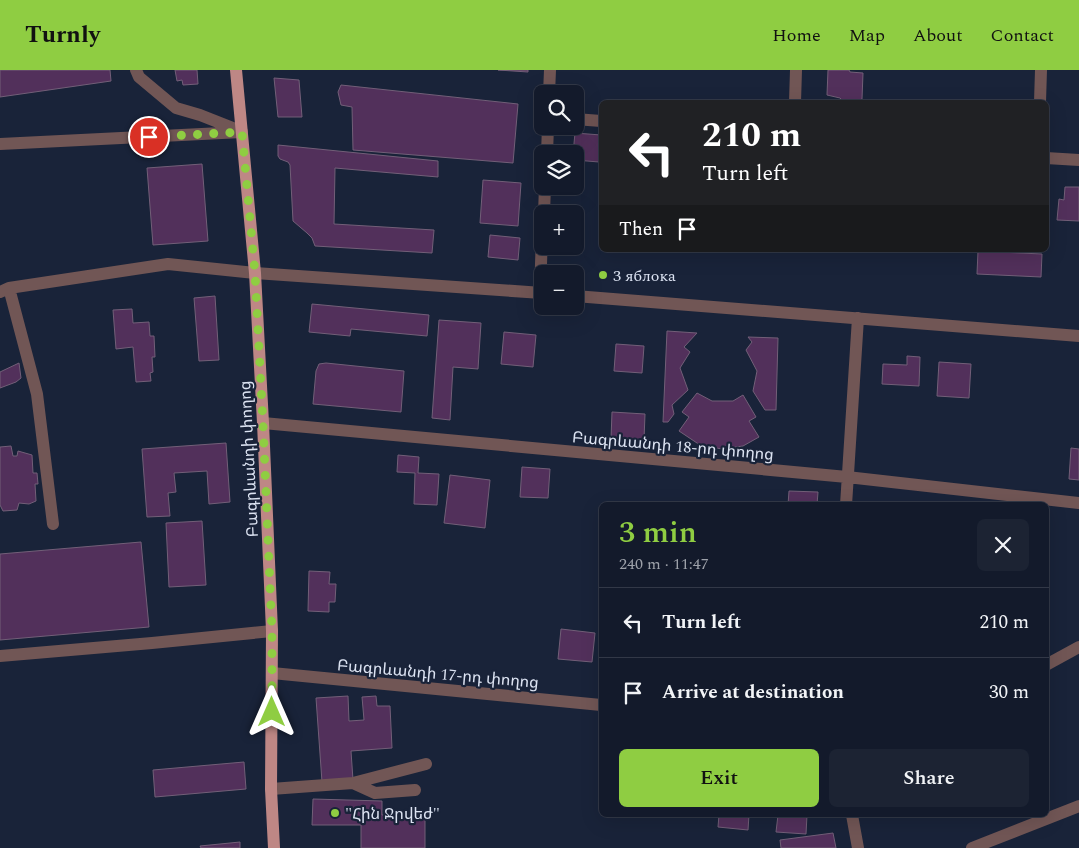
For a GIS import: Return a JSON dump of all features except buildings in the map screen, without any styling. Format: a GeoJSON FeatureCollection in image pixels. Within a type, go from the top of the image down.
{"type":"FeatureCollection","features":[{"type":"Feature","properties":{"kind":"main road","name":"Բագրևանդի փողոց"},"geometry":{"type":"LineString","coordinates":[[236,70],[255,273],[263,423],[272,631],[271,789],[274,848]]}},
{"type":"Feature","properties":{"kind":"street"},"geometry":{"type":"LineString","coordinates":[[136,70],[139,77],[176,108],[200,115],[242,132]]}},
{"type":"Feature","properties":{"kind":"street"},"geometry":{"type":"LineString","coordinates":[[549,85],[550,70]]}},
{"type":"Feature","properties":{"kind":"street"},"geometry":{"type":"LineString","coordinates":[[795,100],[796,70]]}},
{"type":"Feature","properties":{"kind":"street"},"geometry":{"type":"LineString","coordinates":[[1040,100],[1042,70]]}},
{"type":"Feature","properties":{"kind":"street"},"geometry":{"type":"LineString","coordinates":[[584,120],[599,122]]}},
{"type":"Feature","properties":{"kind":"street"},"geometry":{"type":"LineString","coordinates":[[0,144],[242,132]]}},
{"type":"Feature","properties":{"kind":"street"},"geometry":{"type":"LineString","coordinates":[[1049,158],[1079,160]]}},
{"type":"Feature","properties":{"kind":"street"},"geometry":{"type":"LineString","coordinates":[[53,524],[37,394],[4,290],[168,264],[255,273],[534,293]]}},
{"type":"Feature","properties":{"kind":"street"},"geometry":{"type":"LineString","coordinates":[[584,297],[1079,336]]}},
{"type":"Feature","properties":{"kind":"street"},"geometry":{"type":"LineString","coordinates":[[846,502],[858,318]]}},
{"type":"Feature","properties":{"kind":"street","name":"Բագրևանդի 18-րդ փողոց"},"geometry":{"type":"LineString","coordinates":[[263,423],[847,478],[1079,503]]}},
{"type":"Feature","properties":{"kind":"street"},"geometry":{"type":"LineString","coordinates":[[0,656],[272,631]]}},
{"type":"Feature","properties":{"kind":"street"},"geometry":{"type":"LineString","coordinates":[[1049,663],[1079,647]]}},
{"type":"Feature","properties":{"kind":"street","name":"Բագրևանդի 17-րդ փողոց"},"geometry":{"type":"LineString","coordinates":[[272,673],[599,705]]}},
{"type":"Feature","properties":{"kind":"street"},"geometry":{"type":"LineString","coordinates":[[271,789],[353,783],[426,764]]}},
{"type":"Feature","properties":{"kind":"street"},"geometry":{"type":"LineString","coordinates":[[353,783],[375,793],[415,790]]}},
{"type":"Feature","properties":{"kind":"street"},"geometry":{"type":"LineString","coordinates":[[972,848],[1079,806]]}},
{"type":"Feature","properties":{"kind":"street"},"geometry":{"type":"LineString","coordinates":[[852,817],[858,848]]}},
{"type":"Feature","properties":{"kind":"place","name":"3 яблока"},"geometry":{"type":"Point","coordinates":[603,275]}},
{"type":"Feature","properties":{"kind":"place","name":"\"Հին Ջրվեժ\""},"geometry":{"type":"Point","coordinates":[335,813]}},
{"type":"Feature","properties":{"kind":"route"},"geometry":{"type":"LineString","coordinates":[[149,137],[242,132],[255,273],[263,423],[272,631],[272,712]]}}]}
